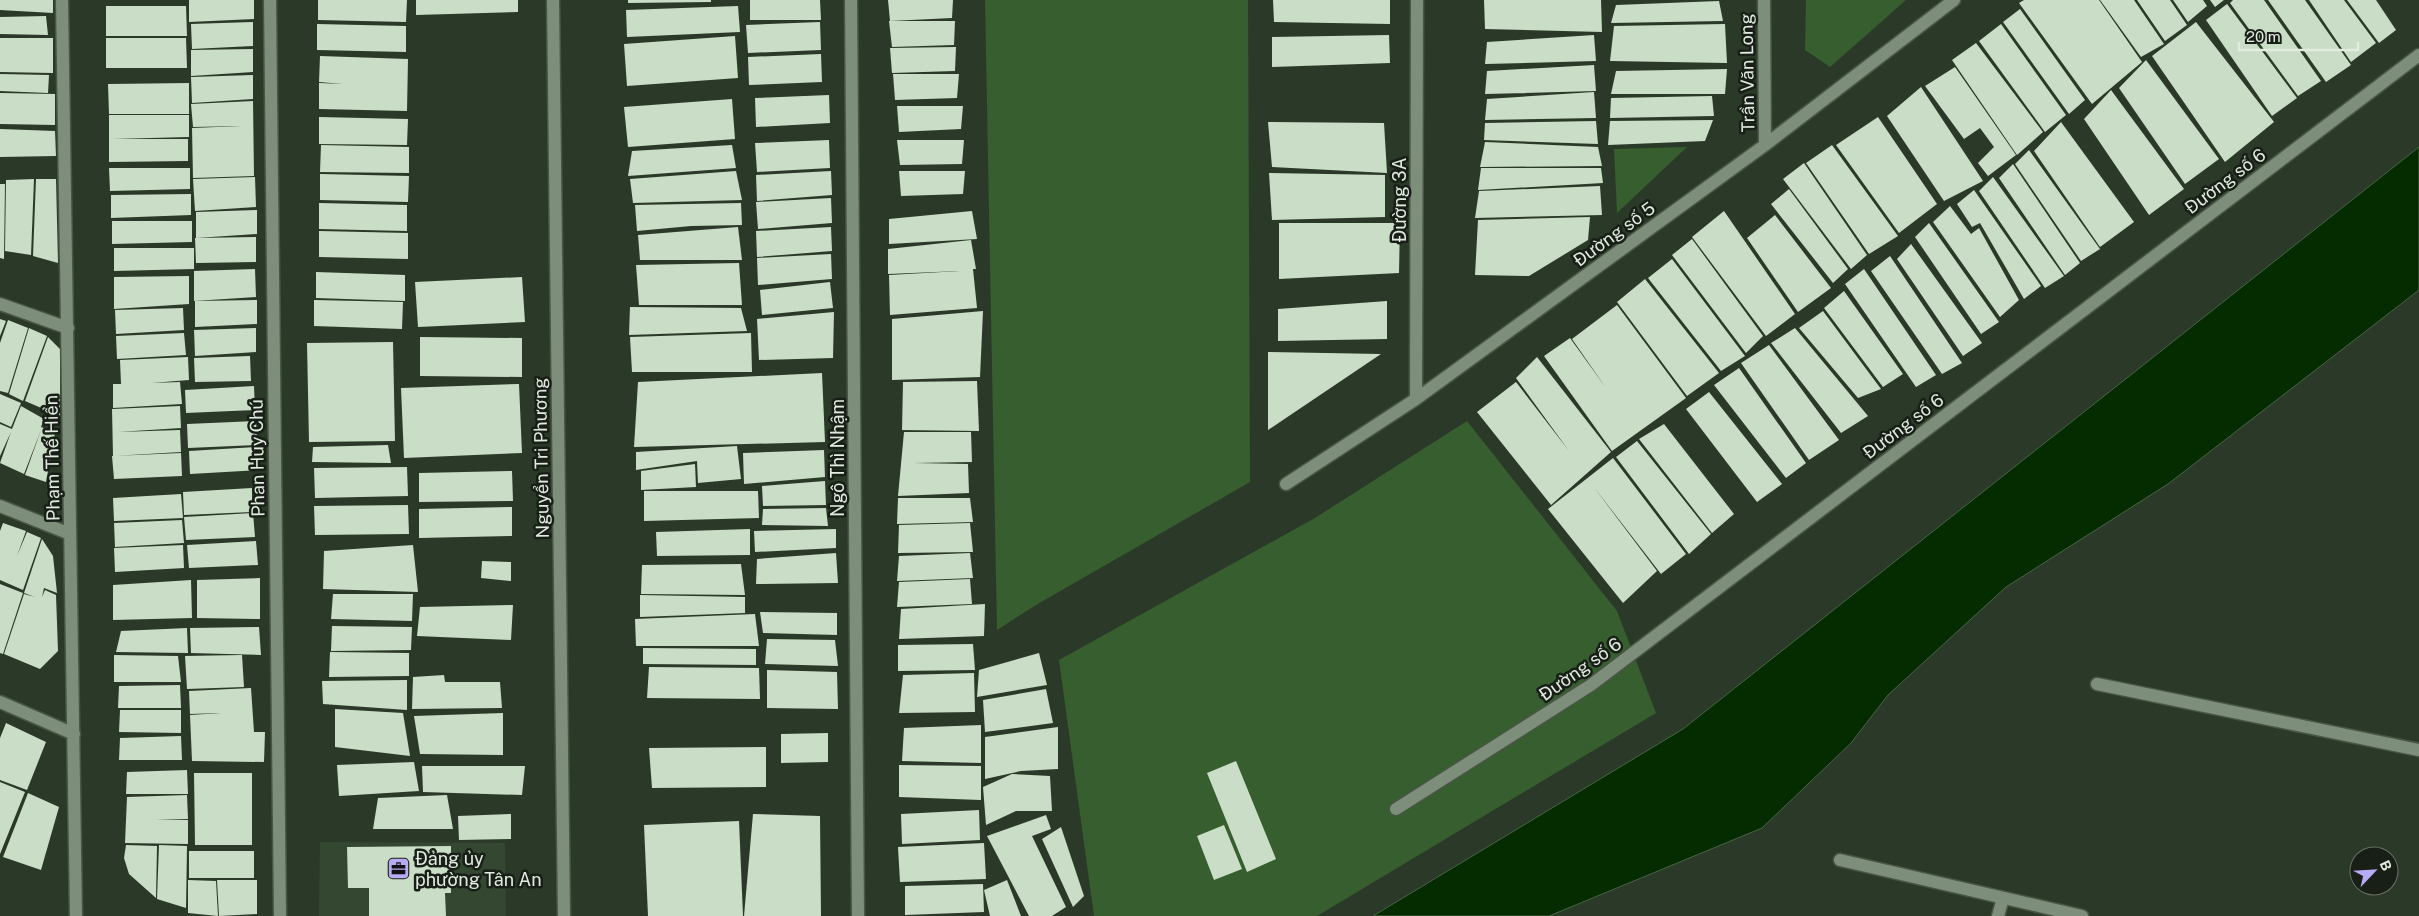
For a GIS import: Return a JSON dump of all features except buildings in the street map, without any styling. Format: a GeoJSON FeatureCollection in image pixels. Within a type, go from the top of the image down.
{"type":"FeatureCollection","features":[{"type":"Feature","properties":{"kind":"street","name":"Phạm Thế Hiển"},"geometry":{"type":"LineString","coordinates":[[62,0],[76,916]]}},
{"type":"Feature","properties":{"kind":"street","name":"Phan Huy Chú"},"geometry":{"type":"LineString","coordinates":[[270,0],[280,916]]}},
{"type":"Feature","properties":{"kind":"street","name":"Nguyển Tri Phương"},"geometry":{"type":"LineString","coordinates":[[553,0],[564,916]]}},
{"type":"Feature","properties":{"kind":"street","name":"Ngô Thì Nhậm"},"geometry":{"type":"LineString","coordinates":[[851,0],[858,916]]}},
{"type":"Feature","properties":{"kind":"street","name":"Đường 3A"},"geometry":{"type":"LineString","coordinates":[[1416,399],[1417,0]]}},
{"type":"Feature","properties":{"kind":"street","name":"Trần Văn Long"},"geometry":{"type":"LineString","coordinates":[[1764,0],[1765,145]]}},
{"type":"Feature","properties":{"kind":"street","name":"Đường số 5"},"geometry":{"type":"LineString","coordinates":[[1286,484],[1416,399],[1765,145],[1954,0]]}},
{"type":"Feature","properties":{"kind":"street","name":"Đường số 6"},"geometry":{"type":"LineString","coordinates":[[1396,809],[1591,685],[2419,55]]}},
{"type":"Feature","properties":{"kind":"street"},"geometry":{"type":"LineString","coordinates":[[0,304],[68,328]]}},
{"type":"Feature","properties":{"kind":"street"},"geometry":{"type":"LineString","coordinates":[[0,506],[70,534]]}},
{"type":"Feature","properties":{"kind":"street"},"geometry":{"type":"LineString","coordinates":[[2097,684],[2419,750]]}},
{"type":"Feature","properties":{"kind":"street"},"geometry":{"type":"LineString","coordinates":[[0,702],[74,734]]}},
{"type":"Feature","properties":{"kind":"street"},"geometry":{"type":"LineString","coordinates":[[1840,860],[2082,916]]}},
{"type":"Feature","properties":{"kind":"street"},"geometry":{"type":"LineString","coordinates":[[1998,916],[2003,898]]}},
{"type":"Feature","properties":{"kind":"shaded area"},"geometry":{"type":"Polygon","coordinates":[[[985,0],[1248,0],[1250,482],[1036,605],[997,630],[985,0]]]}},
{"type":"Feature","properties":{"kind":"shaded area"},"geometry":{"type":"Polygon","coordinates":[[[1806,0],[1906,0],[1830,67],[1805,50],[1806,0]]]}},
{"type":"Feature","properties":{"kind":"shaded area"},"geometry":{"type":"Polygon","coordinates":[[[1687,147],[1617,213],[1614,149],[1687,147]]]}},
{"type":"Feature","properties":{"kind":"shaded area"},"geometry":{"type":"Polygon","coordinates":[[[2419,147],[2419,290],[2168,484],[2006,587],[1888,695],[1851,743],[1762,828],[1549,916],[1373,916],[1683,729],[2419,147]]]}},
{"type":"Feature","properties":{"kind":"shaded area"},"geometry":{"type":"Polygon","coordinates":[[[1467,421],[1617,611],[1656,713],[1317,916],[1094,916],[1059,660],[1315,518],[1467,421]]]}},
{"type":"Feature","properties":{"kind":"shaded area"},"geometry":{"type":"Polygon","coordinates":[[[320,842],[505,843],[506,916],[319,916],[320,842]]]}},
{"type":"Feature","properties":{"kind":"place","name":"Đảng ủy phường Tân An"},"geometry":{"type":"Point","coordinates":[399,868]}}]}
